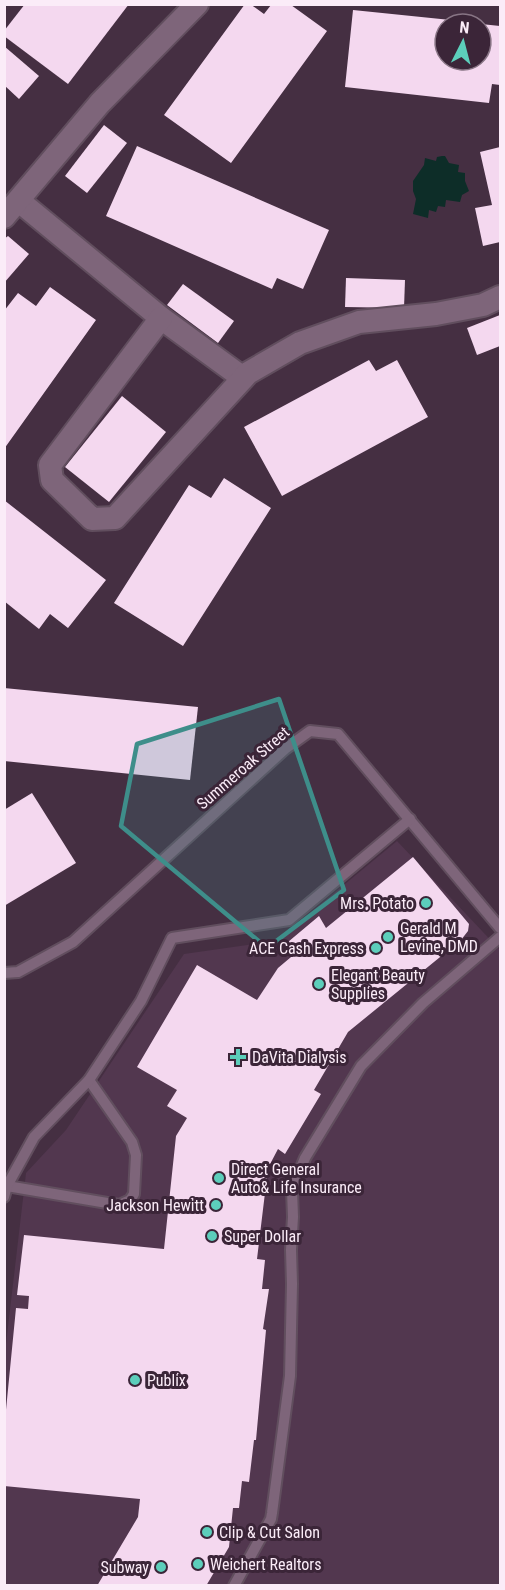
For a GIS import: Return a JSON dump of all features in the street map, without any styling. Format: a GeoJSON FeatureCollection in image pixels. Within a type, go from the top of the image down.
{"type":"FeatureCollection","features":[{"type":"Feature","properties":{"kind":"street"},"geometry":{"type":"LineString","coordinates":[[197,4],[100,103],[12,209],[243,378]]}},
{"type":"Feature","properties":{"kind":"street"},"geometry":{"type":"LineString","coordinates":[[161,318],[50,465],[52,480],[92,519],[115,518],[248,373],[300,343],[359,322],[435,314],[483,305],[501,297]]}},
{"type":"Feature","properties":{"kind":"lane","name":"Summeroak Street"},"geometry":{"type":"LineString","coordinates":[[4,973],[18,972],[73,942],[285,748],[310,731],[338,734],[501,928]]}},
{"type":"Feature","properties":{"kind":"lane"},"geometry":{"type":"LineString","coordinates":[[89,1080],[132,1142],[136,1155],[134,1194],[130,1200],[119,1205],[6,1191],[34,1137],[89,1080],[141,1001],[172,938],[289,920],[410,819]]}},
{"type":"Feature","properties":{"kind":"lane"},"geometry":{"type":"LineString","coordinates":[[234,1586],[272,1519],[273,1513],[290,1376],[292,1190],[305,1158],[361,1066],[423,1003],[501,937]]}},
{"type":"Feature","properties":{"kind":"highlighted area"},"geometry":{"type":"Polygon","coordinates":[[[279,699],[344,890],[267,948],[121,826],[137,744],[279,699]]]}},
{"type":"Feature","properties":{"kind":"shaded area"},"geometry":{"type":"Polygon","coordinates":[[[445,156],[449,163],[459,165],[458,172],[465,173],[469,191],[462,195],[460,202],[446,200],[445,207],[438,206],[436,212],[429,210],[428,218],[413,214],[416,199],[413,181],[424,165],[425,158],[436,161],[437,157],[445,156]]]}},
{"type":"Feature","properties":{"kind":"shaded area"},"geometry":{"type":"Polygon","coordinates":[[[397,841],[500,950],[500,1585],[5,1586],[4,1361],[26,1173],[66,1130],[184,954],[276,941],[397,841]]]}},
{"type":"Feature","properties":{"kind":"building"},"geometry":{"type":"Polygon","coordinates":[[[25,4],[129,4],[68,84],[4,36],[4,31],[25,4]]]}},
{"type":"Feature","properties":{"kind":"building"},"geometry":{"type":"Polygon","coordinates":[[[245,4],[250,4],[264,14],[271,5],[291,5],[327,31],[231,163],[164,115],[245,4]]]}},
{"type":"Feature","properties":{"kind":"building"},"geometry":{"type":"Polygon","coordinates":[[[353,10],[433,18],[433,72],[493,72],[493,25],[500,26],[500,85],[492,84],[489,103],[345,87],[353,10]]]}},
{"type":"Feature","properties":{"kind":"building"},"geometry":{"type":"Polygon","coordinates":[[[4,46],[39,76],[19,99],[4,85],[4,46]]]}},
{"type":"Feature","properties":{"kind":"building"},"geometry":{"type":"Polygon","coordinates":[[[104,125],[127,143],[87,193],[65,176],[104,125]]]}},
{"type":"Feature","properties":{"kind":"building"},"geometry":{"type":"Polygon","coordinates":[[[137,146],[329,230],[303,289],[277,278],[272,289],[106,216],[137,146]]]}},
{"type":"Feature","properties":{"kind":"building"},"geometry":{"type":"Polygon","coordinates":[[[500,147],[500,242],[483,246],[475,208],[492,205],[480,152],[500,147]]]}},
{"type":"Feature","properties":{"kind":"building"},"geometry":{"type":"Polygon","coordinates":[[[8,236],[29,254],[4,283],[4,239],[8,236]]]}},
{"type":"Feature","properties":{"kind":"building"},"geometry":{"type":"Polygon","coordinates":[[[346,278],[405,280],[404,308],[345,307],[346,278]]]}},
{"type":"Feature","properties":{"kind":"building"},"geometry":{"type":"Polygon","coordinates":[[[183,284],[234,321],[218,343],[167,305],[183,284]]]}},
{"type":"Feature","properties":{"kind":"building"},"geometry":{"type":"Polygon","coordinates":[[[50,287],[96,320],[4,449],[4,311],[18,293],[36,306],[50,287]]]}},
{"type":"Feature","properties":{"kind":"building"},"geometry":{"type":"Polygon","coordinates":[[[500,315],[500,346],[477,355],[467,328],[500,315]]]}},
{"type":"Feature","properties":{"kind":"building"},"geometry":{"type":"Polygon","coordinates":[[[369,360],[376,371],[397,360],[428,417],[282,496],[244,427],[369,360]]]}},
{"type":"Feature","properties":{"kind":"building"},"geometry":{"type":"Polygon","coordinates":[[[122,396],[166,432],[109,502],[65,467],[122,396]]]}},
{"type":"Feature","properties":{"kind":"building"},"geometry":{"type":"Polygon","coordinates":[[[224,478],[271,508],[183,646],[114,603],[189,485],[211,498],[224,478]]]}},
{"type":"Feature","properties":{"kind":"building"},"geometry":{"type":"Polygon","coordinates":[[[4,500],[106,580],[68,628],[50,614],[39,629],[4,601],[4,500]]]}},
{"type":"Feature","properties":{"kind":"building"},"geometry":{"type":"Polygon","coordinates":[[[4,688],[198,707],[190,780],[4,761],[4,688]]]}},
{"type":"Feature","properties":{"kind":"building"},"geometry":{"type":"Polygon","coordinates":[[[32,793],[76,863],[4,906],[4,810],[32,793]]]}},
{"type":"Feature","properties":{"kind":"building"},"geometry":{"type":"Polygon","coordinates":[[[413,857],[469,924],[468,931],[461,940],[348,1032],[314,1090],[321,1094],[285,1154],[278,1149],[268,1168],[257,1259],[265,1260],[262,1289],[269,1289],[263,1329],[266,1330],[256,1440],[254,1440],[249,1482],[242,1481],[239,1508],[233,1508],[229,1547],[206,1586],[97,1586],[138,1517],[140,1499],[4,1486],[4,1430],[16,1308],[28,1309],[29,1296],[17,1295],[24,1235],[164,1249],[176,1136],[187,1118],[167,1106],[177,1090],[137,1067],[197,965],[257,1000],[278,968],[297,952],[288,942],[319,916],[326,928],[413,857]]]}},
{"type":"Feature","properties":{"kind":"place","name":"Mrs. Potato"},"geometry":{"type":"Point","coordinates":[426,903]}},
{"type":"Feature","properties":{"kind":"place","name":"Gerald M Levine, DMD"},"geometry":{"type":"Point","coordinates":[388,937]}},
{"type":"Feature","properties":{"kind":"place","name":"ACE Cash Express"},"geometry":{"type":"Point","coordinates":[376,948]}},
{"type":"Feature","properties":{"kind":"place","name":"Elegant Beauty Supplies"},"geometry":{"type":"Point","coordinates":[319,984]}},
{"type":"Feature","properties":{"kind":"place","name":"DaVita Dialysis"},"geometry":{"type":"Point","coordinates":[238,1057]}},
{"type":"Feature","properties":{"kind":"place","name":"Direct General Auto& Life Insurance"},"geometry":{"type":"Point","coordinates":[219,1178]}},
{"type":"Feature","properties":{"kind":"place","name":"Jackson Hewitt"},"geometry":{"type":"Point","coordinates":[216,1205]}},
{"type":"Feature","properties":{"kind":"place","name":"Super Dollar"},"geometry":{"type":"Point","coordinates":[212,1236]}},
{"type":"Feature","properties":{"kind":"place","name":"Publix"},"geometry":{"type":"Point","coordinates":[135,1380]}},
{"type":"Feature","properties":{"kind":"place","name":"Clip & Cut Salon"},"geometry":{"type":"Point","coordinates":[207,1532]}},
{"type":"Feature","properties":{"kind":"place","name":"Weichert Realtors"},"geometry":{"type":"Point","coordinates":[198,1564]}},
{"type":"Feature","properties":{"kind":"place","name":"Subway"},"geometry":{"type":"Point","coordinates":[161,1567]}}]}
